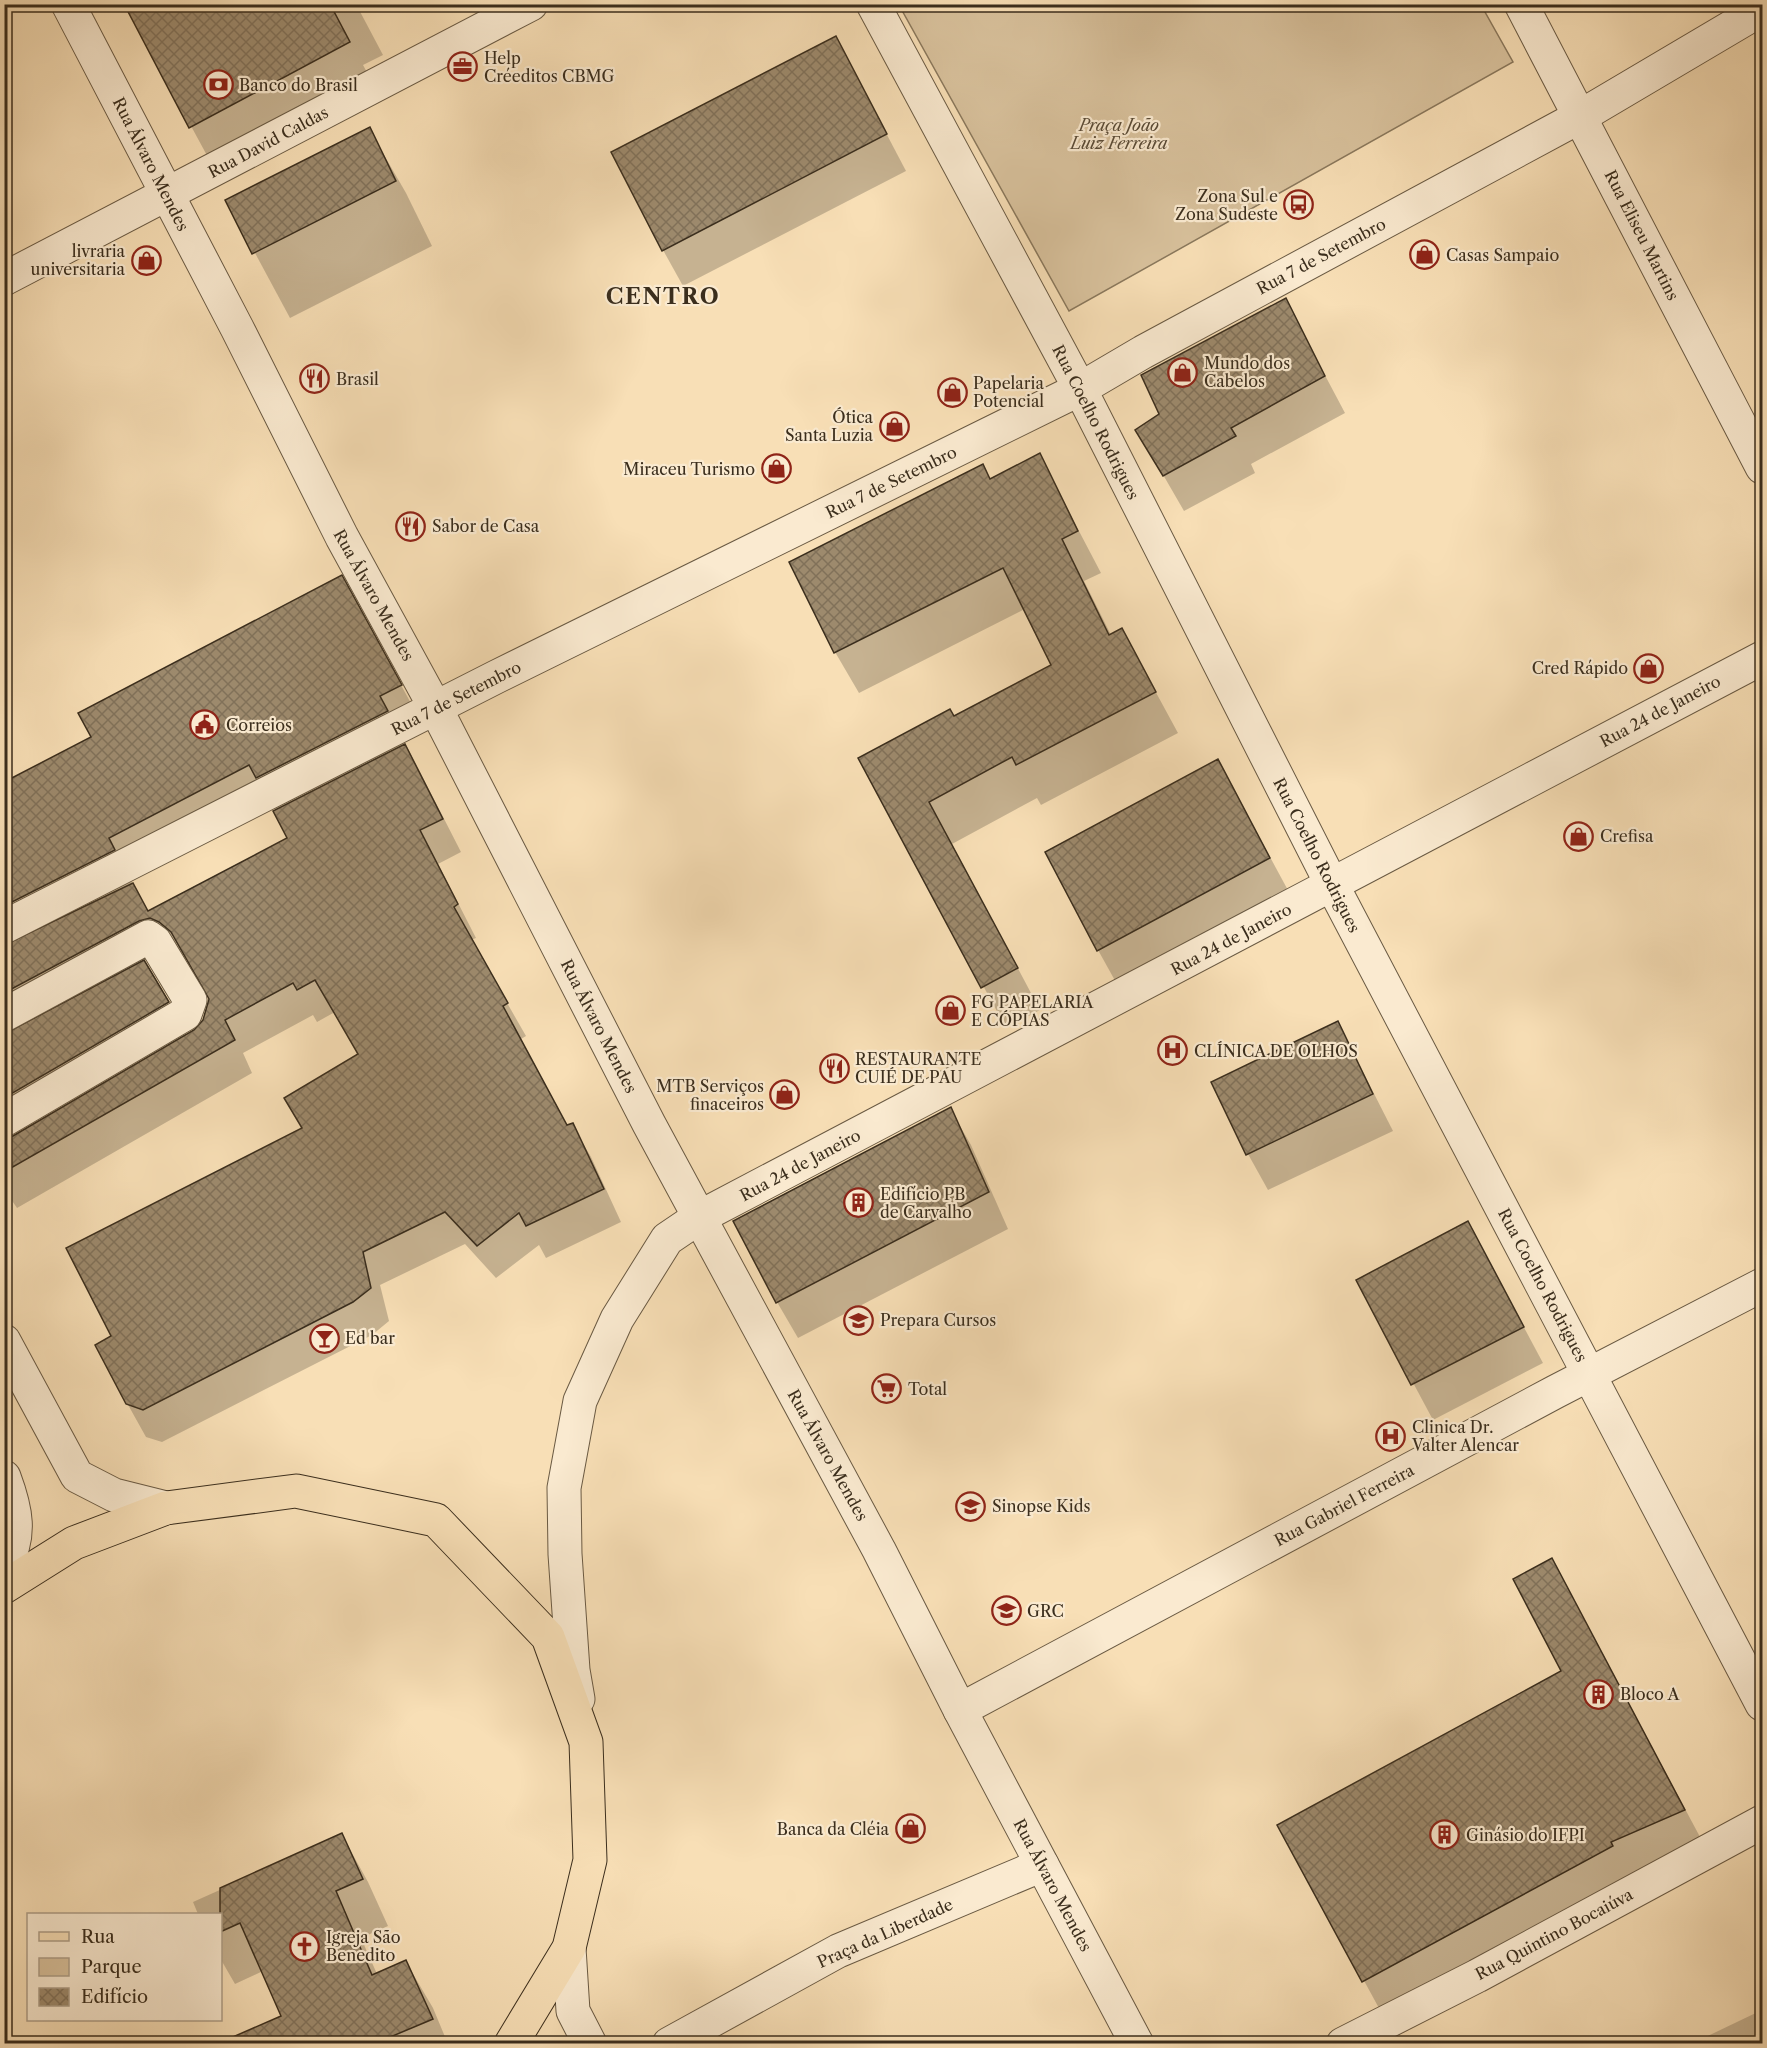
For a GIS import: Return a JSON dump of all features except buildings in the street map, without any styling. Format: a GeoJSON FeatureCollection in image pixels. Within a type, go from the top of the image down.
{"type":"FeatureCollection","features":[{"type":"Feature","properties":{"kind":"main road"},"geometry":{"type":"LineString","coordinates":[[4,1587],[74,1543],[166,1508],[296,1491],[436,1520],[548,1637],[586,1742],[590,1860],[568,1948],[511,2043]]}},
{"type":"Feature","properties":{"kind":"street","name":"Rua Álvaro Mendes"},"geometry":{"type":"LineString","coordinates":[[68,4],[342,537],[436,709],[698,1218],[879,1550],[960,1710],[1137,2043]]}},
{"type":"Feature","properties":{"kind":"street","name":"Rua David Caldas"},"geometry":{"type":"LineString","coordinates":[[4,279],[531,4]]}},
{"type":"Feature","properties":{"kind":"street","name":"Rua Coelho Rodrigues"},"geometry":{"type":"LineString","coordinates":[[873,4],[1080,389],[1331,883],[1762,1704]]}},
{"type":"Feature","properties":{"kind":"street","name":"Rua Eliseu Martins"},"geometry":{"type":"LineString","coordinates":[[1521,4],[1762,467]]}},
{"type":"Feature","properties":{"kind":"street","name":"Rua 7 de Setembro"},"geometry":{"type":"LineString","coordinates":[[4,927],[1080,389],[1143,352],[1581,116],[1762,9]]}},
{"type":"Feature","properties":{"kind":"street","name":"Rua 24 de Janeiro"},"geometry":{"type":"LineString","coordinates":[[586,1742],[573,1670],[565,1554],[564,1488],[580,1401],[617,1319],[667,1239],[698,1218],[1762,658]]}},
{"type":"Feature","properties":{"kind":"street"},"geometry":{"type":"LineString","coordinates":[[4,1015],[148,937],[155,942],[190,1000],[185,1014],[4,1120]]}},
{"type":"Feature","properties":{"kind":"street","name":"Rua Gabriel Ferreira"},"geometry":{"type":"LineString","coordinates":[[960,1710],[1762,1285]]}},
{"type":"Feature","properties":{"kind":"street"},"geometry":{"type":"LineString","coordinates":[[4,1341],[77,1476],[114,1495],[166,1508]]}},
{"type":"Feature","properties":{"kind":"street"},"geometry":{"type":"LineString","coordinates":[[4,1477],[15,1506],[17,1536],[4,1567]]}},
{"type":"Feature","properties":{"kind":"street","name":"Rua Quintino Bocaiúva"},"geometry":{"type":"LineString","coordinates":[[1343,2043],[1477,1976],[1762,1822]]}},
{"type":"Feature","properties":{"kind":"street","name":"Praça da Liberdade"},"geometry":{"type":"LineString","coordinates":[[669,2043],[838,1951],[1042,1865]]}},
{"type":"Feature","properties":{"kind":"street"},"geometry":{"type":"LineString","coordinates":[[568,1948],[573,2011],[590,2043]]}},
{"type":"Feature","properties":{"kind":"green space","name":"Praça João Luiz Ferreira"},"geometry":{"type":"Polygon","coordinates":[[[899,5],[1481,5],[1513,62],[1069,311],[899,5]]]}},
{"type":"Feature","properties":{"kind":"place","name":"Help Créeditos CBMG"},"geometry":{"type":"Point","coordinates":[463,67]}},
{"type":"Feature","properties":{"kind":"place","name":"Banco do Brasil"},"geometry":{"type":"Point","coordinates":[218,85]}},
{"type":"Feature","properties":{"kind":"place","name":"Zona Sul e Zona Sudeste"},"geometry":{"type":"Point","coordinates":[1299,205]}},
{"type":"Feature","properties":{"kind":"place","name":"Casas Sampaio"},"geometry":{"type":"Point","coordinates":[1425,255]}},
{"type":"Feature","properties":{"kind":"place","name":"livraria universitaria"},"geometry":{"type":"Point","coordinates":[146,260]}},
{"type":"Feature","properties":{"kind":"place","name":"Mundo dos Cabelos"},"geometry":{"type":"Point","coordinates":[1183,372]}},
{"type":"Feature","properties":{"kind":"place","name":"Brasil"},"geometry":{"type":"Point","coordinates":[315,379]}},
{"type":"Feature","properties":{"kind":"place","name":"Papelaria Potencial"},"geometry":{"type":"Point","coordinates":[952,392]}},
{"type":"Feature","properties":{"kind":"place","name":"Ótica Santa Luzia"},"geometry":{"type":"Point","coordinates":[894,426]}},
{"type":"Feature","properties":{"kind":"place","name":"Miraceu Turismo"},"geometry":{"type":"Point","coordinates":[776,469]}},
{"type":"Feature","properties":{"kind":"place","name":"Sabor de Casa"},"geometry":{"type":"Point","coordinates":[411,526]}},
{"type":"Feature","properties":{"kind":"place","name":"Cred Rápido"},"geometry":{"type":"Point","coordinates":[1649,668]}},
{"type":"Feature","properties":{"kind":"place","name":"Correios"},"geometry":{"type":"Point","coordinates":[205,725]}},
{"type":"Feature","properties":{"kind":"place","name":"Crefisa"},"geometry":{"type":"Point","coordinates":[1579,836]}},
{"type":"Feature","properties":{"kind":"place","name":"FG PAPELARIA E CÓPIAS"},"geometry":{"type":"Point","coordinates":[950,1011]}},
{"type":"Feature","properties":{"kind":"place","name":"CLÍNICA DE OLHOS"},"geometry":{"type":"Point","coordinates":[1173,1051]}},
{"type":"Feature","properties":{"kind":"place","name":"RESTAURANTE CUIÉ DE PAU"},"geometry":{"type":"Point","coordinates":[834,1068]}},
{"type":"Feature","properties":{"kind":"place","name":"MTB Serviços finaceiros"},"geometry":{"type":"Point","coordinates":[785,1095]}},
{"type":"Feature","properties":{"kind":"place","name":"Edifício PB de Carvalho"},"geometry":{"type":"Point","coordinates":[859,1203]}},
{"type":"Feature","properties":{"kind":"place","name":"Prepara Cursos"},"geometry":{"type":"Point","coordinates":[859,1320]}},
{"type":"Feature","properties":{"kind":"place","name":"Ed bar"},"geometry":{"type":"Point","coordinates":[324,1338]}},
{"type":"Feature","properties":{"kind":"place","name":"Total"},"geometry":{"type":"Point","coordinates":[887,1389]}},
{"type":"Feature","properties":{"kind":"place","name":"Clinica Dr. Valter Alencar"},"geometry":{"type":"Point","coordinates":[1391,1436]}},
{"type":"Feature","properties":{"kind":"place","name":"Sinopse Kids"},"geometry":{"type":"Point","coordinates":[971,1506]}},
{"type":"Feature","properties":{"kind":"place","name":"GRC"},"geometry":{"type":"Point","coordinates":[1006,1611]}},
{"type":"Feature","properties":{"kind":"place","name":"Bloco A"},"geometry":{"type":"Point","coordinates":[1599,1694]}},
{"type":"Feature","properties":{"kind":"place","name":"Banca da Cléia"},"geometry":{"type":"Point","coordinates":[910,1829]}},
{"type":"Feature","properties":{"kind":"place","name":"Ginásio do IFPI"},"geometry":{"type":"Point","coordinates":[1445,1835]}},
{"type":"Feature","properties":{"kind":"place","name":"Igreja São Benedito"},"geometry":{"type":"Point","coordinates":[305,1946]}},
{"type":"Feature","properties":{"kind":"district","name":"CENTRO"},"geometry":{"type":"Point","coordinates":[663,296]}}]}
